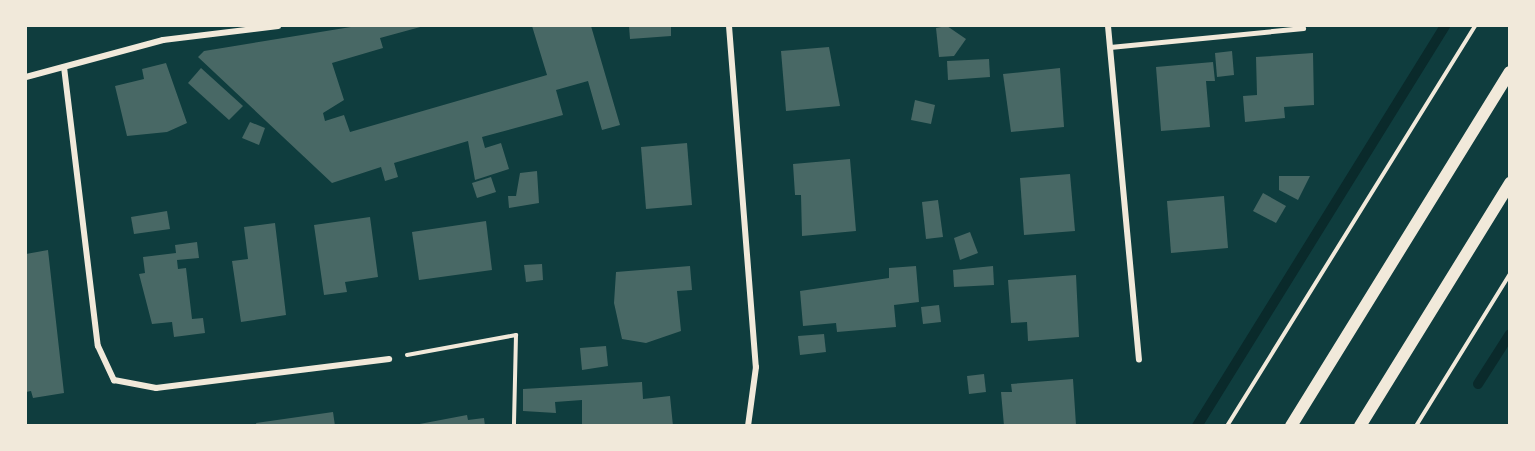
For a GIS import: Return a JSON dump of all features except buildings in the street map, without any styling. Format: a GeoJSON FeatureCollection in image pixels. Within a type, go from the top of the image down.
{"type":"FeatureCollection","features":[{"type":"Feature","properties":{"kind":"main road"},"geometry":{"type":"LineString","coordinates":[[1291,426],[1509,72]]}},
{"type":"Feature","properties":{"kind":"main road"},"geometry":{"type":"LineString","coordinates":[[1360,426],[1509,183]]}},
{"type":"Feature","properties":{"kind":"street"},"geometry":{"type":"LineString","coordinates":[[26,77],[163,40],[278,26]]}},
{"type":"Feature","properties":{"kind":"street"},"geometry":{"type":"LineString","coordinates":[[729,26],[756,367],[748,426]]}},
{"type":"Feature","properties":{"kind":"street"},"geometry":{"type":"LineString","coordinates":[[1108,26],[1139,360]]}},
{"type":"Feature","properties":{"kind":"street"},"geometry":{"type":"LineString","coordinates":[[64,67],[98,346],[114,380],[156,388],[389,358]]}},
{"type":"Feature","properties":{"kind":"lane"},"geometry":{"type":"LineString","coordinates":[[1110,47],[1303,28]]}},
{"type":"Feature","properties":{"kind":"path"},"geometry":{"type":"LineString","coordinates":[[1227,426],[1475,26]]}},
{"type":"Feature","properties":{"kind":"path"},"geometry":{"type":"LineString","coordinates":[[1416,426],[1509,274]]}},
{"type":"Feature","properties":{"kind":"path"},"geometry":{"type":"LineString","coordinates":[[389,358],[516,335],[514,426]]}},
{"type":"Feature","properties":{"kind":"waterway"},"geometry":{"type":"LineString","coordinates":[[1197,426],[1445,26]]}},
{"type":"Feature","properties":{"kind":"waterway"},"geometry":{"type":"LineString","coordinates":[[1478,384],[1510,334]]}}]}
